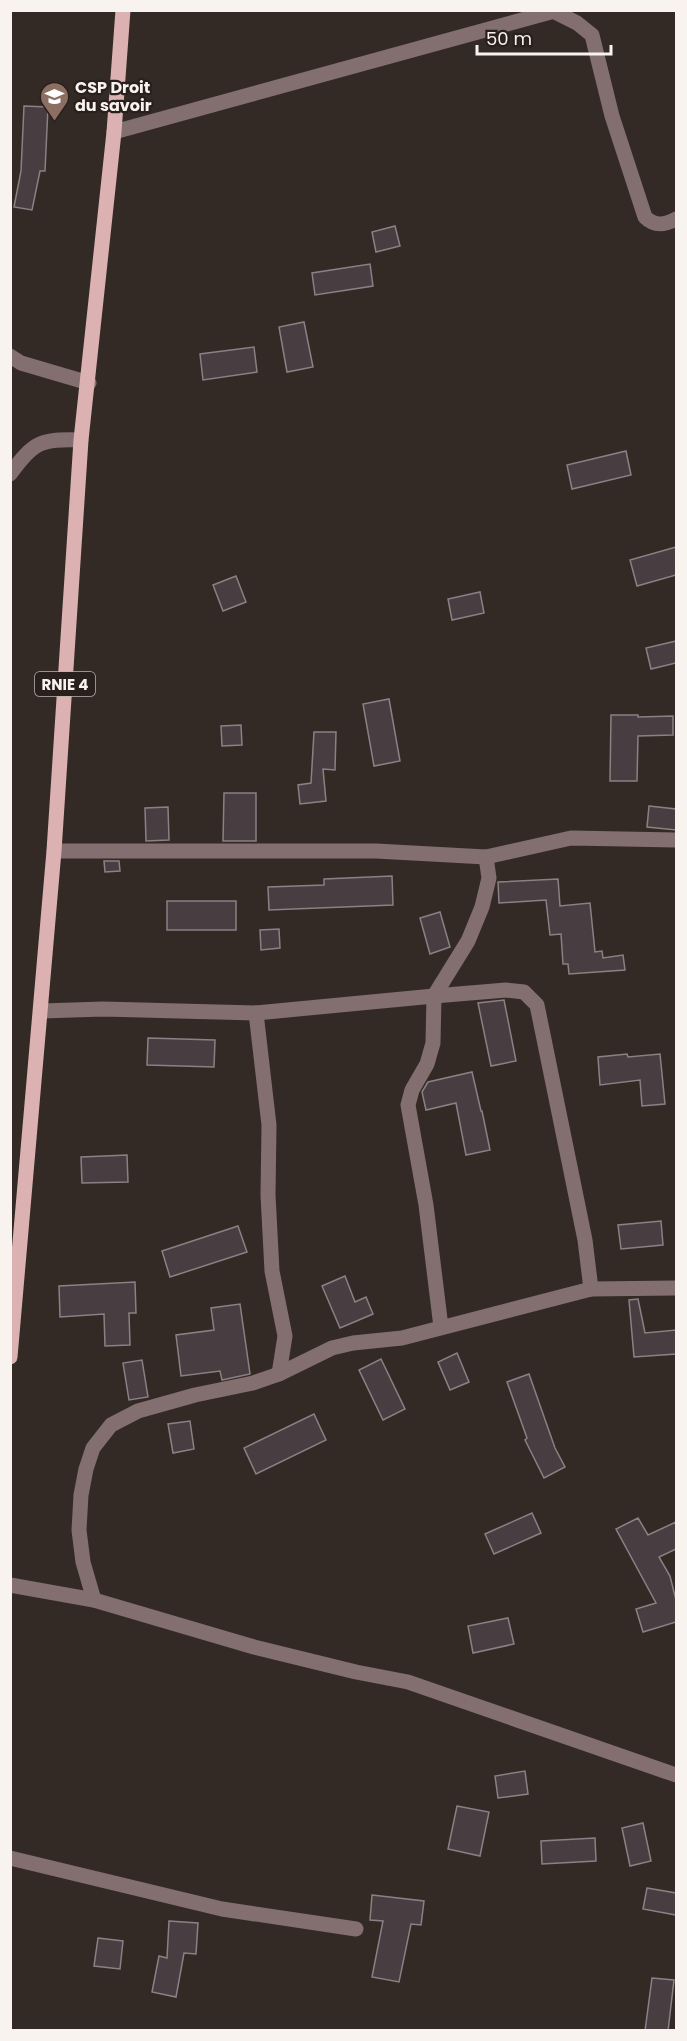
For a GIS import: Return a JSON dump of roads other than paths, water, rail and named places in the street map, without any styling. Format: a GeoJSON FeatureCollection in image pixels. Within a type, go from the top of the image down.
{"type":"FeatureCollection","features":[{"type":"Feature","properties":{"kind":"main road","name":"RNIE 4"},"geometry":{"type":"LineString","coordinates":[[10,1357],[42,1011],[81,440],[114,132],[123,10]]}},
{"type":"Feature","properties":{"kind":"street"},"geometry":{"type":"LineString","coordinates":[[114,132],[557,11],[592,35],[612,116],[645,217],[651,223],[665,225],[676,219]]}},
{"type":"Feature","properties":{"kind":"street"},"geometry":{"type":"LineString","coordinates":[[10,356],[21,363],[88,383]]}},
{"type":"Feature","properties":{"kind":"street"},"geometry":{"type":"LineString","coordinates":[[10,474],[27,452],[42,442],[53,439],[81,440]]}},
{"type":"Feature","properties":{"kind":"street"},"geometry":{"type":"LineString","coordinates":[[54,851],[376,851],[486,857],[571,838],[676,840]]}},
{"type":"Feature","properties":{"kind":"street"},"geometry":{"type":"LineString","coordinates":[[441,1327],[426,1205],[408,1105],[412,1090],[427,1064],[433,1043],[434,996],[468,941],[482,907],[489,878],[486,857]]}},
{"type":"Feature","properties":{"kind":"street"},"geometry":{"type":"LineString","coordinates":[[42,1011],[103,1009],[256,1013],[506,990],[524,992],[537,1005],[585,1240],[591,1289]]}},
{"type":"Feature","properties":{"kind":"street"},"geometry":{"type":"LineString","coordinates":[[256,1013],[269,1125],[268,1195],[272,1271],[285,1336],[279,1374]]}},
{"type":"Feature","properties":{"kind":"street"},"geometry":{"type":"LineString","coordinates":[[94,1600],[82,1562],[79,1530],[81,1496],[93,1448],[111,1425],[138,1411],[195,1395],[253,1383],[279,1374],[332,1348],[353,1343],[402,1338],[591,1289],[676,1288]]}},
{"type":"Feature","properties":{"kind":"street"},"geometry":{"type":"LineString","coordinates":[[10,1585],[94,1600],[254,1647],[408,1682],[676,1775]]}},
{"type":"Feature","properties":{"kind":"street"},"geometry":{"type":"LineString","coordinates":[[10,1858],[222,1909],[356,1929]]}},
{"type":"Feature","properties":{"kind":"place","name":"CSP Droit du savoir"},"geometry":{"type":"Point","coordinates":[54,122]}}]}
